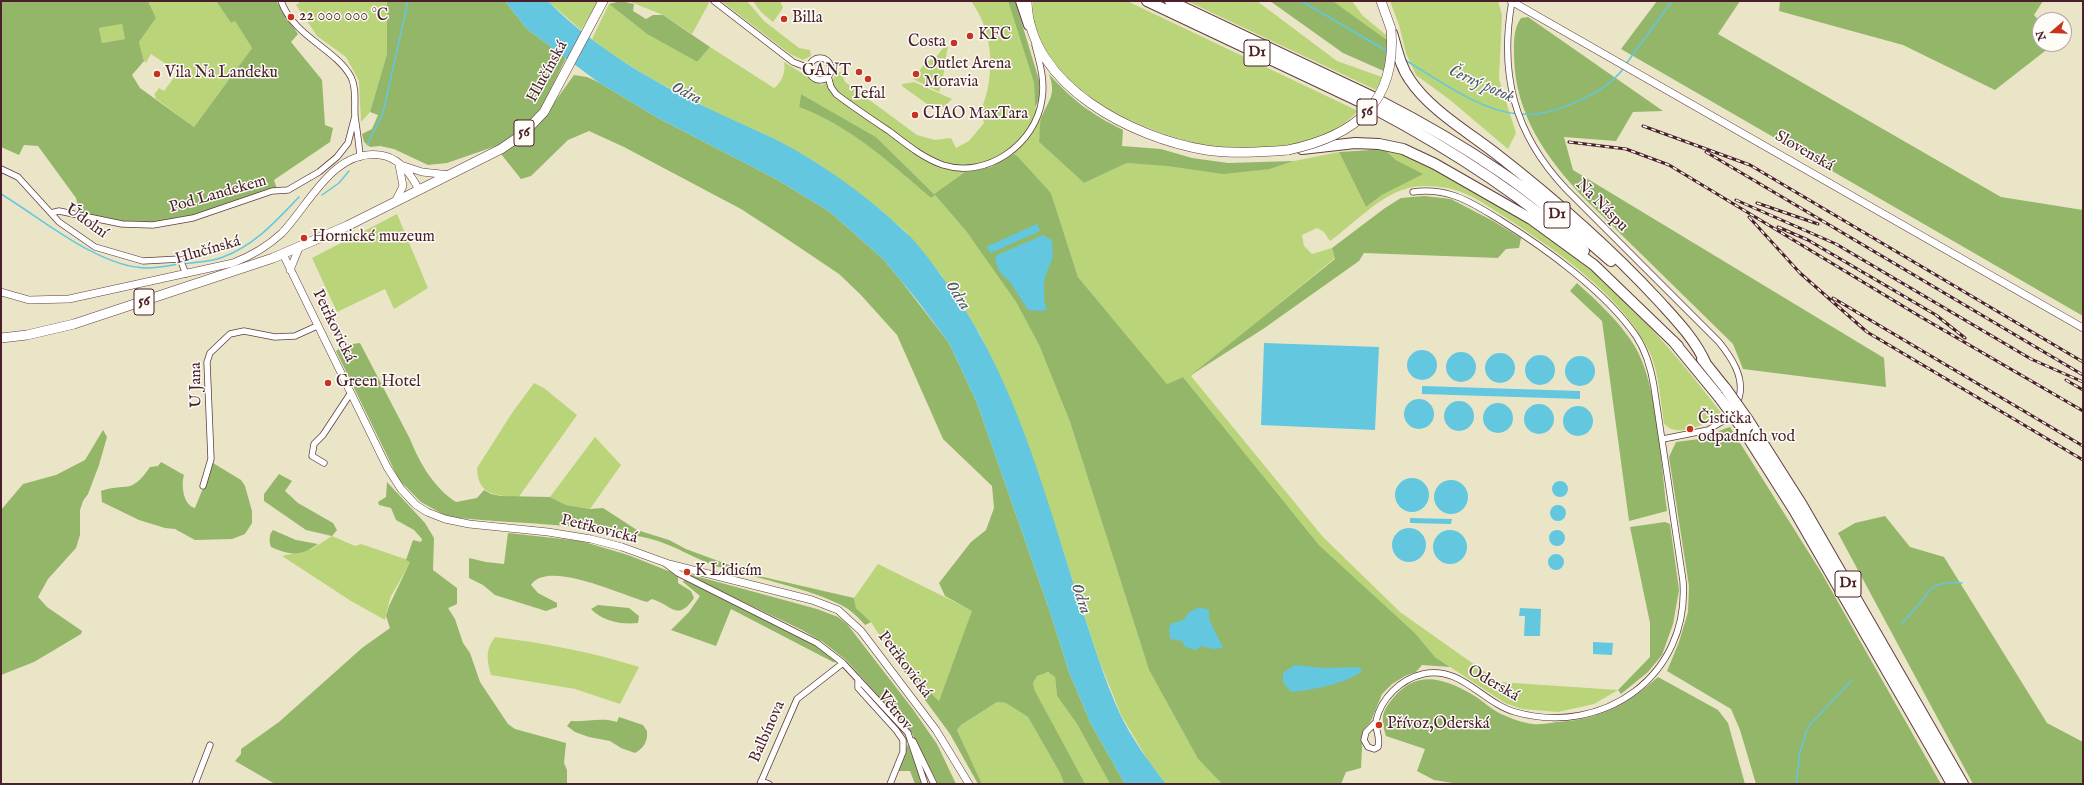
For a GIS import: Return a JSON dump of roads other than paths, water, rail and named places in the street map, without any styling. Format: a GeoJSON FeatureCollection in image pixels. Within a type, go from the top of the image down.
{"type":"FeatureCollection","features":[{"type":"Feature","properties":{"kind":"highway"},"geometry":{"type":"LineString","coordinates":[[1020,1],[1029,25]]}},
{"type":"Feature","properties":{"kind":"highway","name":"D1"},"geometry":{"type":"LineString","coordinates":[[1147,1],[1421,123],[1499,171],[1565,221],[1624,273],[1706,364],[1726,389],[1794,510],[1939,752],[1963,784]]}},
{"type":"Feature","properties":{"kind":"highway","name":"D1"},"geometry":{"type":"LineString","coordinates":[[1170,1],[1374,103],[1496,181],[1565,234],[1620,284],[1678,346],[1719,397],[1745,424]]}},
{"type":"Feature","properties":{"kind":"highway","name":"D1"},"geometry":{"type":"LineString","coordinates":[[1391,30],[1401,63],[1410,80],[1421,95],[1538,187],[1588,230],[1638,279],[1678,323],[1699,348],[1706,364]]}},
{"type":"Feature","properties":{"kind":"highway","name":"D1"},"geometry":{"type":"LineString","coordinates":[[1288,150],[1367,143],[1402,149],[1436,164],[1531,219],[1594,265],[1678,346]]}},
{"type":"Feature","properties":{"kind":"highway","name":"D1"},"geometry":{"type":"LineString","coordinates":[[1939,752],[1952,784]]}},
{"type":"Feature","properties":{"kind":"main road","name":"Hlučínská"},"geometry":{"type":"LineString","coordinates":[[299,248],[450,175],[501,149],[523,134],[544,112],[603,1]]}},
{"type":"Feature","properties":{"kind":"main road"},"geometry":{"type":"LineString","coordinates":[[1027,1],[1029,25],[1034,39],[1049,65],[1068,85],[1103,111],[1141,131],[1171,142],[1207,150],[1240,152],[1288,150]]}},
{"type":"Feature","properties":{"kind":"main road","name":"56"},"geometry":{"type":"LineString","coordinates":[[1288,150],[1321,142],[1343,131],[1363,116],[1372,106],[1384,86],[1389,72],[1391,57],[1391,30],[1383,3]]}},
{"type":"Feature","properties":{"kind":"main road","name":"56"},"geometry":{"type":"LineString","coordinates":[[1,338],[27,335],[74,324],[299,248]]}},
{"type":"Feature","properties":{"kind":"street","name":"Pod Landekem"},"geometry":{"type":"LineString","coordinates":[[281,1],[287,14],[308,38],[341,63],[352,78],[355,89],[355,116],[360,157]]}},
{"type":"Feature","properties":{"kind":"street"},"geometry":{"type":"LineString","coordinates":[[714,1],[793,62],[810,68]]}},
{"type":"Feature","properties":{"kind":"street","name":"Slovenská"},"geometry":{"type":"LineString","coordinates":[[1511,1],[2083,328]]}},
{"type":"Feature","properties":{"kind":"street","name":"Na Náspu"},"geometry":{"type":"LineString","coordinates":[[1511,1],[1507,47],[1508,74],[1513,97],[1523,127],[1540,159],[1557,180],[1719,342],[1732,360],[1739,377],[1741,388],[1739,398]]}},
{"type":"Feature","properties":{"kind":"street"},"geometry":{"type":"LineString","coordinates":[[828,76],[824,79],[816,79],[810,74],[810,68],[814,60],[824,59],[831,66],[828,76],[831,87],[836,94],[924,156],[938,163],[953,167],[979,167],[993,162],[1009,153],[1024,137],[1037,118],[1042,102],[1043,78],[1034,39]]}},
{"type":"Feature","properties":{"kind":"street","name":"Pod Landekem"},"geometry":{"type":"LineString","coordinates":[[51,212],[59,211],[122,224],[152,225],[193,218],[272,191],[288,190],[319,172],[337,157],[348,143],[355,116]]}},
{"type":"Feature","properties":{"kind":"street","name":"Hlučínská"},"geometry":{"type":"LineString","coordinates":[[1,292],[29,300],[56,300],[100,293],[184,268],[228,264],[263,248],[287,228],[329,176],[344,164],[360,157],[381,155],[398,163],[410,175],[419,190]]}},
{"type":"Feature","properties":{"kind":"street"},"geometry":{"type":"LineString","coordinates":[[398,163],[422,172],[450,175]]}},
{"type":"Feature","properties":{"kind":"street"},"geometry":{"type":"LineString","coordinates":[[394,202],[403,186],[402,175],[398,163]]}},
{"type":"Feature","properties":{"kind":"street","name":"Údolní"},"geometry":{"type":"LineString","coordinates":[[1,169],[18,177],[51,212],[74,232],[101,250],[143,261],[180,259],[184,268]]}},
{"type":"Feature","properties":{"kind":"street"},"geometry":{"type":"LineString","coordinates":[[1413,192],[1432,191],[1445,193],[1476,206],[1542,247],[1602,298],[1632,330],[1646,356],[1653,379],[1663,439],[1708,430],[1728,418]]}},
{"type":"Feature","properties":{"kind":"street"},"geometry":{"type":"LineString","coordinates":[[290,270],[299,248]]}},
{"type":"Feature","properties":{"kind":"street","name":"Petřkovická"},"geometry":{"type":"LineString","coordinates":[[283,254],[350,394],[393,477],[411,500],[426,512],[451,521],[469,524],[548,532],[591,539],[622,547],[666,563],[827,605],[843,614],[867,639],[932,725],[952,754],[969,784]]}},
{"type":"Feature","properties":{"kind":"street","name":"U Jana"},"geometry":{"type":"LineString","coordinates":[[203,486],[211,459],[210,399],[207,362],[210,353],[230,334],[244,331],[275,337],[295,336],[317,326]]}},
{"type":"Feature","properties":{"kind":"street"},"geometry":{"type":"LineString","coordinates":[[324,463],[312,456],[314,444],[323,435],[350,394]]}},
{"type":"Feature","properties":{"kind":"street","name":"Oderská"},"geometry":{"type":"LineString","coordinates":[[1375,722],[1382,706],[1393,690],[1410,678],[1428,673],[1440,673],[1457,678],[1493,702],[1510,710],[1537,717],[1555,719],[1585,715],[1616,703],[1638,688],[1657,671],[1664,661],[1674,637],[1680,616],[1683,595],[1663,439]]}},
{"type":"Feature","properties":{"kind":"street"},"geometry":{"type":"LineString","coordinates":[[666,563],[678,573],[817,643],[842,663],[908,732],[924,761],[934,784]]}},
{"type":"Feature","properties":{"kind":"street","name":"Balbínova"},"geometry":{"type":"LineString","coordinates":[[760,783],[797,699],[842,663]]}},
{"type":"Feature","properties":{"kind":"street","name":"Větrov"},"geometry":{"type":"LineString","coordinates":[[858,679],[858,688],[903,740],[903,752],[890,784]]}},
{"type":"Feature","properties":{"kind":"street"},"geometry":{"type":"LineString","coordinates":[[908,732],[925,784]]}},
{"type":"Feature","properties":{"kind":"street"},"geometry":{"type":"LineString","coordinates":[[195,784],[210,745]]}},
{"type":"Feature","properties":{"kind":"street"},"geometry":{"type":"LineString","coordinates":[[760,783],[768,784]]}},
{"type":"Feature","properties":{"kind":"water"},"geometry":{"type":"Polygon","coordinates":[[[505,1],[548,1],[586,35],[650,78],[695,102],[775,139],[826,169],[873,204],[918,245],[965,310],[1007,389],[1038,473],[1093,643],[1114,700],[1135,741],[1166,784],[1125,784],[1091,724],[1069,672],[1049,609],[977,403],[949,343],[917,300],[883,259],[830,212],[776,179],[658,118],[598,82],[527,29],[505,1]]]}},
{"type":"Feature","properties":{"kind":"water"},"geometry":{"type":"Polygon","coordinates":[[[1037,224],[1040,231],[991,253],[986,247],[1037,224]]]}},
{"type":"Feature","properties":{"kind":"water"},"geometry":{"type":"Polygon","coordinates":[[[1043,235],[1052,240],[1053,257],[1044,282],[1044,300],[1047,309],[1042,311],[1028,310],[1010,282],[999,271],[995,259],[997,255],[1043,235]]]}},
{"type":"Feature","properties":{"kind":"water"},"geometry":{"type":"Polygon","coordinates":[[[1264,343],[1379,347],[1375,430],[1261,425],[1264,343]]]}},
{"type":"Feature","properties":{"kind":"water"},"geometry":{"type":"Polygon","coordinates":[[[1422,350],[1433,354],[1437,365],[1433,376],[1422,380],[1411,376],[1407,365],[1411,354],[1422,350]]]}},
{"type":"Feature","properties":{"kind":"water"},"geometry":{"type":"Polygon","coordinates":[[[1461,352],[1472,356],[1476,367],[1472,378],[1461,382],[1450,378],[1446,367],[1450,356],[1461,352]]]}},
{"type":"Feature","properties":{"kind":"water"},"geometry":{"type":"Polygon","coordinates":[[[1500,353],[1511,357],[1515,368],[1511,379],[1500,383],[1489,379],[1485,368],[1489,357],[1500,353]]]}},
{"type":"Feature","properties":{"kind":"water"},"geometry":{"type":"Polygon","coordinates":[[[1540,355],[1551,359],[1555,370],[1551,381],[1540,385],[1529,381],[1525,370],[1529,359],[1540,355]]]}},
{"type":"Feature","properties":{"kind":"water"},"geometry":{"type":"Polygon","coordinates":[[[1580,356],[1591,360],[1595,371],[1591,382],[1580,386],[1569,382],[1565,371],[1569,360],[1580,356]]]}},
{"type":"Feature","properties":{"kind":"water"},"geometry":{"type":"Polygon","coordinates":[[[1422,386],[1580,391],[1580,399],[1422,394],[1422,386]]]}},
{"type":"Feature","properties":{"kind":"water"},"geometry":{"type":"Polygon","coordinates":[[[1419,399],[1430,403],[1434,414],[1430,425],[1419,429],[1408,425],[1404,414],[1408,403],[1419,399]]]}},
{"type":"Feature","properties":{"kind":"water"},"geometry":{"type":"Polygon","coordinates":[[[1459,401],[1470,405],[1474,416],[1470,427],[1459,431],[1448,427],[1444,416],[1448,405],[1459,401]]]}},
{"type":"Feature","properties":{"kind":"water"},"geometry":{"type":"Polygon","coordinates":[[[1498,403],[1509,407],[1513,418],[1509,429],[1498,433],[1487,429],[1483,418],[1487,407],[1498,403]]]}},
{"type":"Feature","properties":{"kind":"water"},"geometry":{"type":"Polygon","coordinates":[[[1539,404],[1550,408],[1554,419],[1550,430],[1539,434],[1528,430],[1524,419],[1528,408],[1539,404]]]}},
{"type":"Feature","properties":{"kind":"water"},"geometry":{"type":"Polygon","coordinates":[[[1578,406],[1589,410],[1593,421],[1589,432],[1578,436],[1567,432],[1563,421],[1567,410],[1578,406]]]}},
{"type":"Feature","properties":{"kind":"water"},"geometry":{"type":"Polygon","coordinates":[[[1409,478],[1415,478],[1424,483],[1428,489],[1428,501],[1424,507],[1415,512],[1409,512],[1400,507],[1395,498],[1395,492],[1400,483],[1409,478]]]}},
{"type":"Feature","properties":{"kind":"water"},"geometry":{"type":"Polygon","coordinates":[[[1448,480],[1454,480],[1463,485],[1467,491],[1467,503],[1463,509],[1454,514],[1448,514],[1439,509],[1434,500],[1434,494],[1439,485],[1448,480]]]}},
{"type":"Feature","properties":{"kind":"water"},"geometry":{"type":"Polygon","coordinates":[[[1557,481],[1563,481],[1568,486],[1566,495],[1563,497],[1557,497],[1552,492],[1552,486],[1557,481]]]}},
{"type":"Feature","properties":{"kind":"water"},"geometry":{"type":"Polygon","coordinates":[[[1555,505],[1561,505],[1566,510],[1564,519],[1561,521],[1555,521],[1550,516],[1550,510],[1555,505]]]}},
{"type":"Feature","properties":{"kind":"water"},"geometry":{"type":"Polygon","coordinates":[[[1410,518],[1452,519],[1451,524],[1410,523],[1410,518]]]}},
{"type":"Feature","properties":{"kind":"water"},"geometry":{"type":"Polygon","coordinates":[[[1406,528],[1412,528],[1421,533],[1425,539],[1425,551],[1421,557],[1412,562],[1406,562],[1397,557],[1392,548],[1392,542],[1397,533],[1406,528]]]}},
{"type":"Feature","properties":{"kind":"water"},"geometry":{"type":"Polygon","coordinates":[[[1447,530],[1453,530],[1462,535],[1466,541],[1466,553],[1462,559],[1453,564],[1447,564],[1438,559],[1433,550],[1433,544],[1438,535],[1447,530]]]}},
{"type":"Feature","properties":{"kind":"water"},"geometry":{"type":"Polygon","coordinates":[[[1554,530],[1560,530],[1565,535],[1563,544],[1560,546],[1554,546],[1549,541],[1549,535],[1554,530]]]}},
{"type":"Feature","properties":{"kind":"water"},"geometry":{"type":"Polygon","coordinates":[[[1553,554],[1559,554],[1564,559],[1562,568],[1559,570],[1553,570],[1548,565],[1548,559],[1553,554]]]}},
{"type":"Feature","properties":{"kind":"water"},"geometry":{"type":"Polygon","coordinates":[[[1199,607],[1209,610],[1209,619],[1223,648],[1213,649],[1201,646],[1196,650],[1185,647],[1182,641],[1170,639],[1169,627],[1172,623],[1184,620],[1188,613],[1199,607]]]}},
{"type":"Feature","properties":{"kind":"water"},"geometry":{"type":"Polygon","coordinates":[[[1520,608],[1541,609],[1540,636],[1524,636],[1525,616],[1519,616],[1520,608]]]}},
{"type":"Feature","properties":{"kind":"water"},"geometry":{"type":"Polygon","coordinates":[[[1593,642],[1613,643],[1612,655],[1593,654],[1593,642]]]}},
{"type":"Feature","properties":{"kind":"water"},"geometry":{"type":"Polygon","coordinates":[[[1295,665],[1323,668],[1359,667],[1362,671],[1355,676],[1338,683],[1309,690],[1291,692],[1283,682],[1283,673],[1295,665]]]}},
{"type":"Feature","properties":{"kind":"waterway"},"geometry":{"type":"LineString","coordinates":[[367,145],[383,113],[408,1]]}},
{"type":"Feature","properties":{"kind":"waterway","name":"Černý potok"},"geometry":{"type":"LineString","coordinates":[[1301,1],[1387,51]]}},
{"type":"Feature","properties":{"kind":"waterway","name":"Černý potok"},"geometry":{"type":"LineString","coordinates":[[1626,64],[1672,1]]}},
{"type":"Feature","properties":{"kind":"waterway","name":"Černý potok"},"geometry":{"type":"LineString","coordinates":[[1405,60],[1474,101],[1504,112],[1518,114]]}},
{"type":"Feature","properties":{"kind":"waterway","name":"Černý potok"},"geometry":{"type":"LineString","coordinates":[[1522,114],[1548,112],[1577,102],[1604,87],[1623,69]]}},
{"type":"Feature","properties":{"kind":"waterway"},"geometry":{"type":"LineString","coordinates":[[322,195],[339,183],[349,171]]}},
{"type":"Feature","properties":{"kind":"waterway"},"geometry":{"type":"LineString","coordinates":[[1,194],[70,240],[109,259],[128,266],[146,268],[179,264]]}},
{"type":"Feature","properties":{"kind":"waterway"},"geometry":{"type":"LineString","coordinates":[[183,264],[218,259],[235,252],[264,232],[299,197]]}},
{"type":"Feature","properties":{"kind":"waterway"},"geometry":{"type":"LineString","coordinates":[[1902,624],[1932,588],[1946,583],[1962,583]]}},
{"type":"Feature","properties":{"kind":"waterway"},"geometry":{"type":"LineString","coordinates":[[1808,727],[1851,681]]}},
{"type":"Feature","properties":{"kind":"waterway"},"geometry":{"type":"LineString","coordinates":[[1796,784],[1800,752],[1807,730]]}},
{"type":"Feature","properties":{"kind":"railway"},"geometry":{"type":"LineString","coordinates":[[1643,126],[1750,165],[2083,362]]}},
{"type":"Feature","properties":{"kind":"railway"},"geometry":{"type":"LineString","coordinates":[[1569,142],[1626,149],[1669,165],[1921,317],[2083,411]]}},
{"type":"Feature","properties":{"kind":"railway"},"geometry":{"type":"LineString","coordinates":[[1706,152],[2083,375]]}},
{"type":"Feature","properties":{"kind":"railway"},"geometry":{"type":"LineString","coordinates":[[1736,200],[1836,244],[2031,359],[2083,382]]}},
{"type":"Feature","properties":{"kind":"railway"},"geometry":{"type":"LineString","coordinates":[[1757,203],[1818,224]]}},
{"type":"Feature","properties":{"kind":"railway"},"geometry":{"type":"LineString","coordinates":[[1749,217],[1800,273],[1867,332],[2083,460]]}},
{"type":"Feature","properties":{"kind":"railway"},"geometry":{"type":"LineString","coordinates":[[1778,227],[1808,240],[1936,315],[1965,338]]}},
{"type":"Feature","properties":{"kind":"railway"},"geometry":{"type":"LineString","coordinates":[[1833,298],[2083,446]]}},
{"type":"Feature","properties":{"kind":"railway"},"geometry":{"type":"LineString","coordinates":[[2066,380],[2083,390]]}},
{"type":"Feature","properties":{"kind":"place","name":"22 000 000 °C"},"geometry":{"type":"Point","coordinates":[291,17]}},
{"type":"Feature","properties":{"kind":"place","name":"Billa"},"geometry":{"type":"Point","coordinates":[784,19]}},
{"type":"Feature","properties":{"kind":"place","name":"KFC"},"geometry":{"type":"Point","coordinates":[970,36]}},
{"type":"Feature","properties":{"kind":"place","name":"Costa"},"geometry":{"type":"Point","coordinates":[954,43]}},
{"type":"Feature","properties":{"kind":"place","name":"GANT"},"geometry":{"type":"Point","coordinates":[859,72]}},
{"type":"Feature","properties":{"kind":"place","name":"Vila Na Landeku"},"geometry":{"type":"Point","coordinates":[157,74]}},
{"type":"Feature","properties":{"kind":"place","name":"Outlet Arena Moravia"},"geometry":{"type":"Point","coordinates":[916,74]}},
{"type":"Feature","properties":{"kind":"place","name":"Tefal"},"geometry":{"type":"Point","coordinates":[868,79]}},
{"type":"Feature","properties":{"kind":"place","name":"CIAO MaxTara"},"geometry":{"type":"Point","coordinates":[915,115]}},
{"type":"Feature","properties":{"kind":"place","name":"Hornické muzeum"},"geometry":{"type":"Point","coordinates":[304,238]}},
{"type":"Feature","properties":{"kind":"place","name":"Green Hotel"},"geometry":{"type":"Point","coordinates":[328,383]}},
{"type":"Feature","properties":{"kind":"place","name":"Čistička odpadních vod"},"geometry":{"type":"Point","coordinates":[1690,429]}},
{"type":"Feature","properties":{"kind":"place","name":"K Lidicím"},"geometry":{"type":"Point","coordinates":[687,572]}},
{"type":"Feature","properties":{"kind":"place","name":"Přívoz,Oderská"},"geometry":{"type":"Point","coordinates":[1379,725]}},
{"type":"Feature","properties":{"kind":"water label","name":"Odra"},"geometry":{"type":"Point","coordinates":[686,94]}},
{"type":"Feature","properties":{"kind":"water label","name":"Odra"},"geometry":{"type":"Point","coordinates":[957,296]}},
{"type":"Feature","properties":{"kind":"water label","name":"Odra"},"geometry":{"type":"Point","coordinates":[1080,599]}}]}
